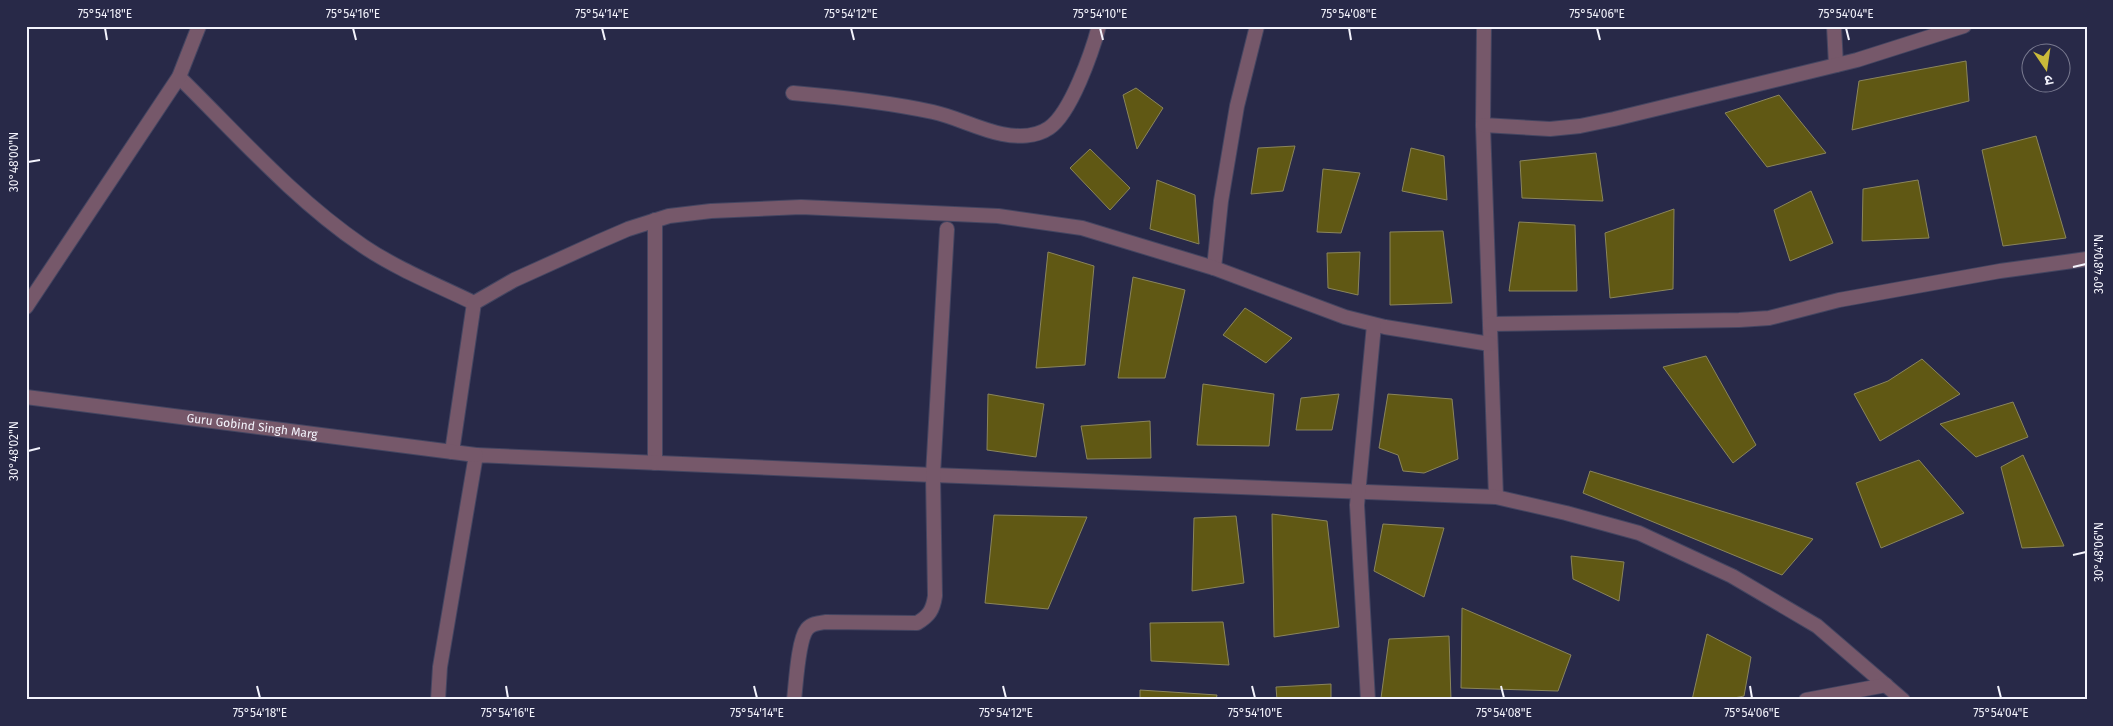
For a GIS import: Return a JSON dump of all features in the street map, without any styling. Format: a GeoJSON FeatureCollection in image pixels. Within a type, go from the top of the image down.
{"type":"FeatureCollection","features":[{"type":"Feature","properties":{"kind":"street"},"geometry":{"type":"LineString","coordinates":[[26,307],[179,77],[199,26]]}},
{"type":"Feature","properties":{"kind":"street"},"geometry":{"type":"LineString","coordinates":[[793,93],[866,100],[934,112],[1002,134],[1028,136],[1048,129],[1057,121],[1073,93],[1099,26]]}},
{"type":"Feature","properties":{"kind":"street"},"geometry":{"type":"LineString","coordinates":[[1214,268],[1221,201],[1237,106],[1257,26]]}},
{"type":"Feature","properties":{"kind":"street"},"geometry":{"type":"LineString","coordinates":[[1484,26],[1483,125],[1496,497]]}},
{"type":"Feature","properties":{"kind":"street"},"geometry":{"type":"LineString","coordinates":[[1834,26],[1836,64]]}},
{"type":"Feature","properties":{"kind":"street"},"geometry":{"type":"LineString","coordinates":[[1483,125],[1550,128],[1580,126],[1836,64],[1964,26]]}},
{"type":"Feature","properties":{"kind":"street"},"geometry":{"type":"LineString","coordinates":[[179,77],[303,200],[318,212],[364,247],[474,303]]}},
{"type":"Feature","properties":{"kind":"street"},"geometry":{"type":"LineString","coordinates":[[474,303],[514,280],[598,242],[655,220],[669,216],[711,211],[801,206],[998,216],[1082,228],[1214,268],[1345,318],[1374,325],[1490,344]]}},
{"type":"Feature","properties":{"kind":"street"},"geometry":{"type":"LineString","coordinates":[[655,220],[655,463]]}},
{"type":"Feature","properties":{"kind":"street"},"geometry":{"type":"LineString","coordinates":[[794,700],[800,648],[806,629],[814,624],[826,622],[917,623],[933,610],[935,596],[933,475],[947,229]]}},
{"type":"Feature","properties":{"kind":"street"},"geometry":{"type":"LineString","coordinates":[[1490,324],[1730,321],[1769,318],[1839,300],[2000,271],[2087,259]]}},
{"type":"Feature","properties":{"kind":"street"},"geometry":{"type":"LineString","coordinates":[[452,452],[474,303]]}},
{"type":"Feature","properties":{"kind":"street"},"geometry":{"type":"LineString","coordinates":[[1368,700],[1357,504],[1374,325]]}},
{"type":"Feature","properties":{"kind":"street","name":"Guru Gobind Singh Marg"},"geometry":{"type":"LineString","coordinates":[[26,397],[476,455],[1496,497],[1566,513],[1639,533],[1732,576],[1817,626],[1903,700]]}},
{"type":"Feature","properties":{"kind":"street"},"geometry":{"type":"LineString","coordinates":[[438,700],[440,667],[476,455]]}},
{"type":"Feature","properties":{"kind":"street"},"geometry":{"type":"LineString","coordinates":[[1806,700],[1886,685]]}},
{"type":"Feature","properties":{"kind":"building"},"geometry":{"type":"Polygon","coordinates":[[[1966,61],[1969,101],[1852,130],[1859,81],[1966,61]]]}},
{"type":"Feature","properties":{"kind":"building"},"geometry":{"type":"Polygon","coordinates":[[[1136,88],[1163,108],[1137,149],[1123,95],[1136,88]]]}},
{"type":"Feature","properties":{"kind":"building"},"geometry":{"type":"Polygon","coordinates":[[[1779,95],[1826,153],[1767,167],[1725,113],[1779,95]]]}},
{"type":"Feature","properties":{"kind":"building"},"geometry":{"type":"Polygon","coordinates":[[[2036,136],[2066,238],[2003,246],[1982,150],[2036,136]]]}},
{"type":"Feature","properties":{"kind":"building"},"geometry":{"type":"Polygon","coordinates":[[[1295,146],[1283,191],[1251,194],[1258,148],[1295,146]]]}},
{"type":"Feature","properties":{"kind":"building"},"geometry":{"type":"Polygon","coordinates":[[[1411,148],[1444,156],[1447,200],[1402,191],[1411,148]]]}},
{"type":"Feature","properties":{"kind":"building"},"geometry":{"type":"Polygon","coordinates":[[[1090,149],[1130,188],[1110,210],[1070,168],[1090,149]]]}},
{"type":"Feature","properties":{"kind":"building"},"geometry":{"type":"Polygon","coordinates":[[[1596,153],[1603,201],[1522,198],[1520,161],[1596,153]]]}},
{"type":"Feature","properties":{"kind":"building"},"geometry":{"type":"Polygon","coordinates":[[[1323,169],[1360,173],[1341,233],[1317,232],[1323,169]]]}},
{"type":"Feature","properties":{"kind":"building"},"geometry":{"type":"Polygon","coordinates":[[[1157,180],[1195,195],[1199,244],[1150,229],[1157,180]]]}},
{"type":"Feature","properties":{"kind":"building"},"geometry":{"type":"Polygon","coordinates":[[[1918,180],[1929,238],[1862,241],[1863,189],[1918,180]]]}},
{"type":"Feature","properties":{"kind":"building"},"geometry":{"type":"Polygon","coordinates":[[[1811,191],[1833,243],[1790,261],[1774,210],[1811,191]]]}},
{"type":"Feature","properties":{"kind":"building"},"geometry":{"type":"Polygon","coordinates":[[[1674,209],[1673,289],[1610,298],[1605,233],[1674,209]]]}},
{"type":"Feature","properties":{"kind":"building"},"geometry":{"type":"Polygon","coordinates":[[[1519,222],[1575,225],[1577,291],[1509,291],[1519,222]]]}},
{"type":"Feature","properties":{"kind":"building"},"geometry":{"type":"Polygon","coordinates":[[[1443,231],[1452,303],[1390,305],[1390,232],[1443,231]]]}},
{"type":"Feature","properties":{"kind":"building"},"geometry":{"type":"Polygon","coordinates":[[[1048,252],[1094,266],[1085,365],[1036,368],[1048,252]]]}},
{"type":"Feature","properties":{"kind":"building"},"geometry":{"type":"Polygon","coordinates":[[[1360,252],[1358,295],[1328,288],[1327,253],[1360,252]]]}},
{"type":"Feature","properties":{"kind":"building"},"geometry":{"type":"Polygon","coordinates":[[[1133,277],[1185,290],[1165,378],[1118,378],[1133,277]]]}},
{"type":"Feature","properties":{"kind":"building"},"geometry":{"type":"Polygon","coordinates":[[[1245,308],[1292,338],[1266,363],[1223,335],[1245,308]]]}},
{"type":"Feature","properties":{"kind":"building"},"geometry":{"type":"Polygon","coordinates":[[[1706,356],[1756,445],[1733,463],[1663,367],[1706,356]]]}},
{"type":"Feature","properties":{"kind":"building"},"geometry":{"type":"Polygon","coordinates":[[[1922,359],[1960,394],[1880,441],[1854,394],[1888,381],[1922,359]]]}},
{"type":"Feature","properties":{"kind":"building"},"geometry":{"type":"Polygon","coordinates":[[[1203,384],[1274,394],[1269,446],[1197,445],[1203,384]]]}},
{"type":"Feature","properties":{"kind":"building"},"geometry":{"type":"Polygon","coordinates":[[[988,394],[1044,404],[1036,457],[987,450],[988,394]]]}},
{"type":"Feature","properties":{"kind":"building"},"geometry":{"type":"Polygon","coordinates":[[[1339,394],[1332,430],[1296,430],[1301,398],[1339,394]]]}},
{"type":"Feature","properties":{"kind":"building"},"geometry":{"type":"Polygon","coordinates":[[[1388,394],[1452,399],[1458,459],[1424,473],[1403,471],[1398,455],[1379,448],[1388,394]]]}},
{"type":"Feature","properties":{"kind":"building"},"geometry":{"type":"Polygon","coordinates":[[[2013,402],[2028,437],[1976,457],[1940,424],[2013,402]]]}},
{"type":"Feature","properties":{"kind":"building"},"geometry":{"type":"Polygon","coordinates":[[[1150,421],[1151,458],[1087,459],[1081,426],[1150,421]]]}},
{"type":"Feature","properties":{"kind":"building"},"geometry":{"type":"Polygon","coordinates":[[[2023,455],[2064,546],[2022,548],[2001,467],[2023,455]]]}},
{"type":"Feature","properties":{"kind":"building"},"geometry":{"type":"Polygon","coordinates":[[[1919,460],[1964,513],[1881,548],[1856,483],[1919,460]]]}},
{"type":"Feature","properties":{"kind":"building"},"geometry":{"type":"Polygon","coordinates":[[[1590,471],[1813,539],[1782,575],[1583,493],[1590,471]]]}},
{"type":"Feature","properties":{"kind":"building"},"geometry":{"type":"Polygon","coordinates":[[[1272,514],[1327,521],[1339,627],[1274,637],[1272,514]]]}},
{"type":"Feature","properties":{"kind":"building"},"geometry":{"type":"Polygon","coordinates":[[[994,515],[1087,517],[1048,609],[985,603],[994,515]]]}},
{"type":"Feature","properties":{"kind":"building"},"geometry":{"type":"Polygon","coordinates":[[[1236,516],[1244,583],[1192,591],[1194,518],[1236,516]]]}},
{"type":"Feature","properties":{"kind":"building"},"geometry":{"type":"Polygon","coordinates":[[[1383,524],[1444,528],[1424,597],[1374,571],[1383,524]]]}},
{"type":"Feature","properties":{"kind":"building"},"geometry":{"type":"Polygon","coordinates":[[[1571,556],[1624,562],[1619,601],[1573,579],[1571,556]]]}},
{"type":"Feature","properties":{"kind":"building"},"geometry":{"type":"Polygon","coordinates":[[[1462,608],[1571,655],[1558,691],[1461,688],[1462,608]]]}},
{"type":"Feature","properties":{"kind":"building"},"geometry":{"type":"Polygon","coordinates":[[[1223,622],[1229,665],[1151,661],[1150,623],[1223,622]]]}},
{"type":"Feature","properties":{"kind":"building"},"geometry":{"type":"Polygon","coordinates":[[[1707,634],[1751,657],[1744,696],[1724,700],[1692,700],[1707,634]]]}},
{"type":"Feature","properties":{"kind":"building"},"geometry":{"type":"Polygon","coordinates":[[[1449,636],[1451,700],[1381,698],[1389,639],[1449,636]]]}},
{"type":"Feature","properties":{"kind":"building"},"geometry":{"type":"Polygon","coordinates":[[[1331,684],[1331,700],[1277,700],[1276,687],[1331,684]]]}},
{"type":"Feature","properties":{"kind":"building"},"geometry":{"type":"Polygon","coordinates":[[[1140,690],[1217,695],[1216,700],[1140,700],[1140,690]]]}}]}
